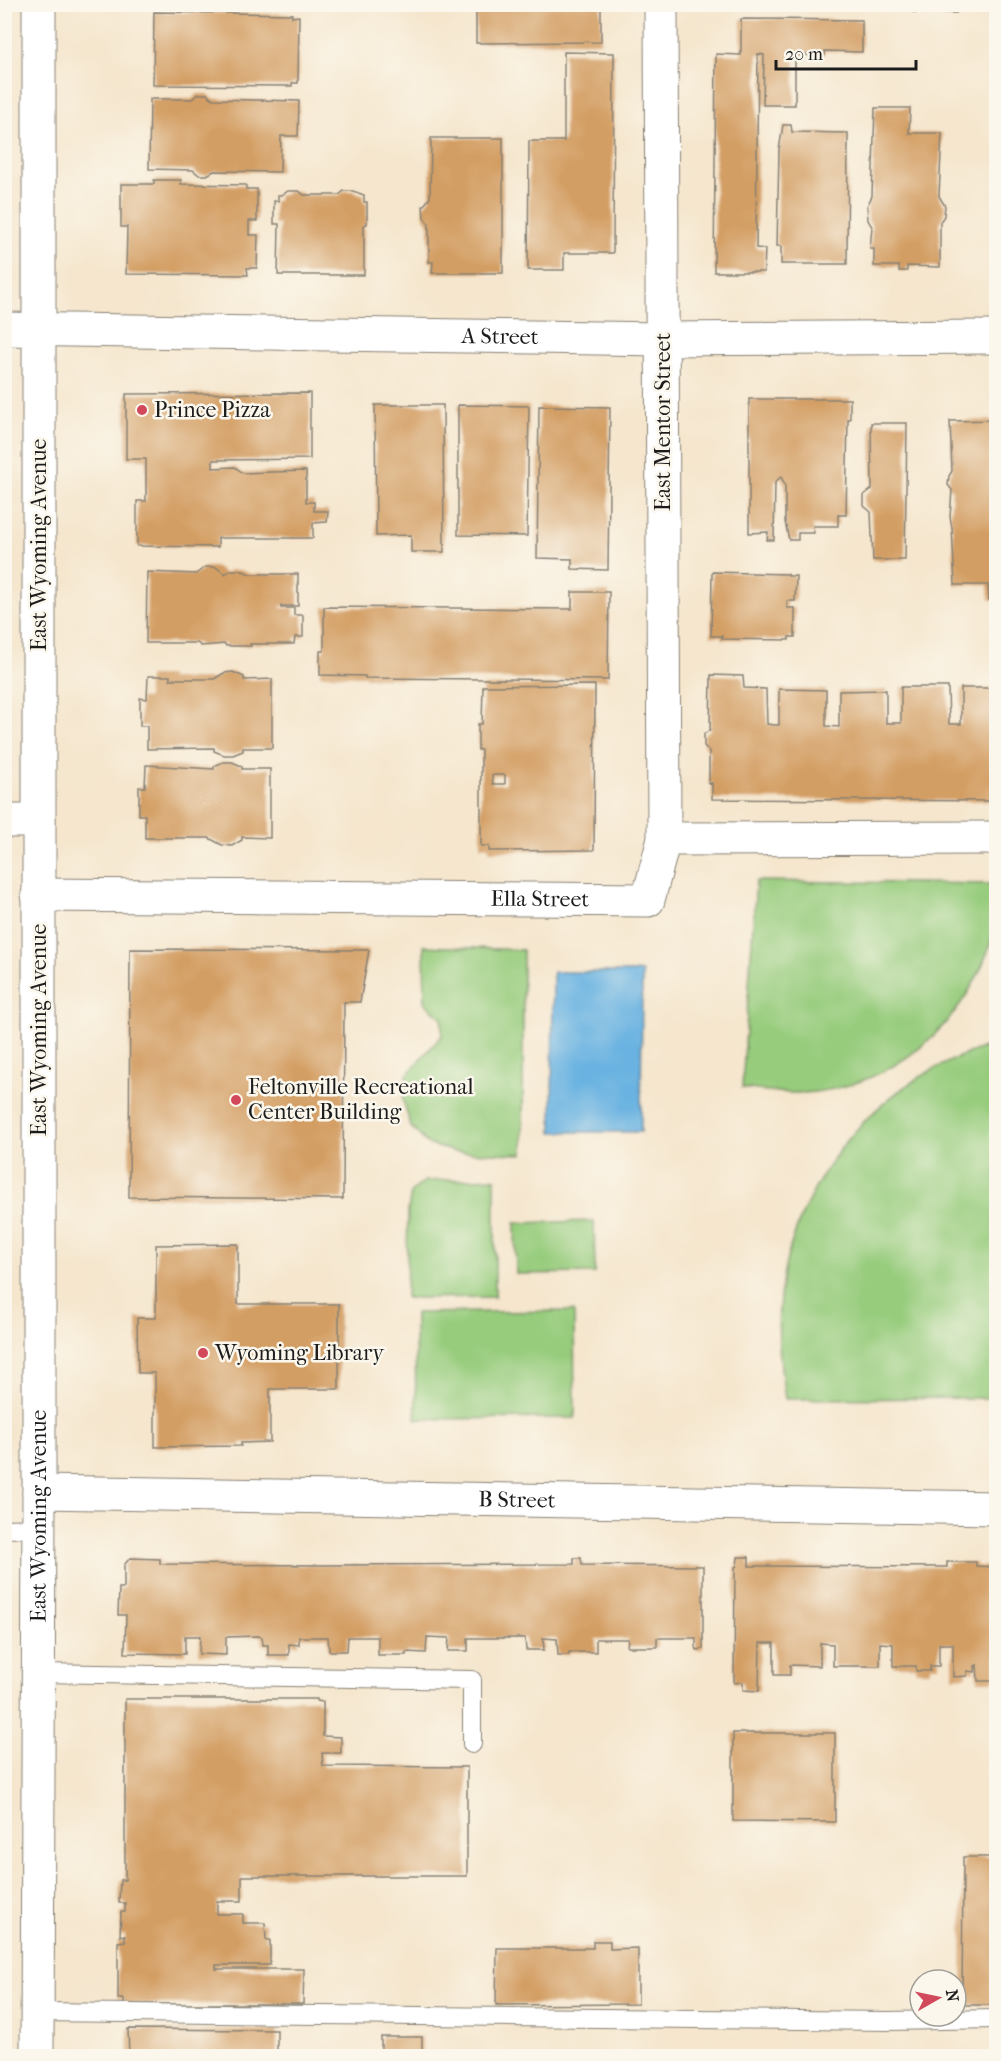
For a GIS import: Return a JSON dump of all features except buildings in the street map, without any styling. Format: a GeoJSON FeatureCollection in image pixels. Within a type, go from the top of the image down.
{"type":"FeatureCollection","features":[{"type":"Feature","properties":{"kind":"street","name":"East Wyoming Avenue"},"geometry":{"type":"LineString","coordinates":[[37,2056],[39,4]]}},
{"type":"Feature","properties":{"kind":"street","name":"East Mentor Street"},"geometry":{"type":"LineString","coordinates":[[661,4],[664,839]]}},
{"type":"Feature","properties":{"kind":"street","name":"A Street"},"geometry":{"type":"LineString","coordinates":[[4,329],[663,339],[996,337]]}},
{"type":"Feature","properties":{"kind":"street"},"geometry":{"type":"LineString","coordinates":[[4,821],[39,821]]}},
{"type":"Feature","properties":{"kind":"street"},"geometry":{"type":"LineString","coordinates":[[664,839],[996,838]]}},
{"type":"Feature","properties":{"kind":"street","name":"Ella Street"},"geometry":{"type":"LineString","coordinates":[[39,895],[648,900],[664,839]]}},
{"type":"Feature","properties":{"kind":"street","name":"B Street"},"geometry":{"type":"LineString","coordinates":[[39,1492],[996,1508]]}},
{"type":"Feature","properties":{"kind":"lane"},"geometry":{"type":"LineString","coordinates":[[4,1529],[39,1528]]}},
{"type":"Feature","properties":{"kind":"lane"},"geometry":{"type":"LineString","coordinates":[[38,1673],[472,1680],[472,1744]]}},
{"type":"Feature","properties":{"kind":"lane"},"geometry":{"type":"LineString","coordinates":[[37,2012],[888,2021],[996,2019]]}},
{"type":"Feature","properties":{"kind":"green space"},"geometry":{"type":"Polygon","coordinates":[[[756,881],[996,884],[996,921],[987,953],[973,983],[955,1011],[933,1036],[908,1057],[879,1073],[848,1085],[815,1092],[788,1093],[742,1088],[756,881]]]}},
{"type":"Feature","properties":{"kind":"green space"},"geometry":{"type":"Polygon","coordinates":[[[424,946],[523,950],[523,1154],[455,1152],[428,1144],[411,1127],[403,1100],[407,1075],[442,1035],[442,1018],[425,1003],[424,946]]]}},
{"type":"Feature","properties":{"kind":"green space"},"geometry":{"type":"Polygon","coordinates":[[[996,1043],[996,1398],[785,1399],[779,1332],[783,1275],[792,1241],[805,1208],[822,1177],[841,1148],[890,1098],[937,1067],[996,1043]]]}},
{"type":"Feature","properties":{"kind":"green space"},"geometry":{"type":"Polygon","coordinates":[[[495,1178],[495,1297],[406,1298],[408,1211],[411,1192],[425,1181],[495,1178]]]}},
{"type":"Feature","properties":{"kind":"green space"},"geometry":{"type":"Polygon","coordinates":[[[594,1221],[595,1273],[516,1274],[515,1223],[594,1221]]]}},
{"type":"Feature","properties":{"kind":"green space"},"geometry":{"type":"Polygon","coordinates":[[[574,1311],[575,1418],[416,1419],[415,1313],[574,1311]]]}},
{"type":"Feature","properties":{"kind":"water"},"geometry":{"type":"Polygon","coordinates":[[[553,972],[642,972],[641,1132],[552,1132],[553,972]]]}},
{"type":"Feature","properties":{"kind":"place","name":"Prince Pizza"},"geometry":{"type":"Point","coordinates":[142,410]}},
{"type":"Feature","properties":{"kind":"place","name":"Feltonville Recreational Center Building"},"geometry":{"type":"Point","coordinates":[236,1100]}},
{"type":"Feature","properties":{"kind":"place","name":"Wyoming Library"},"geometry":{"type":"Point","coordinates":[203,1353]}}]}
